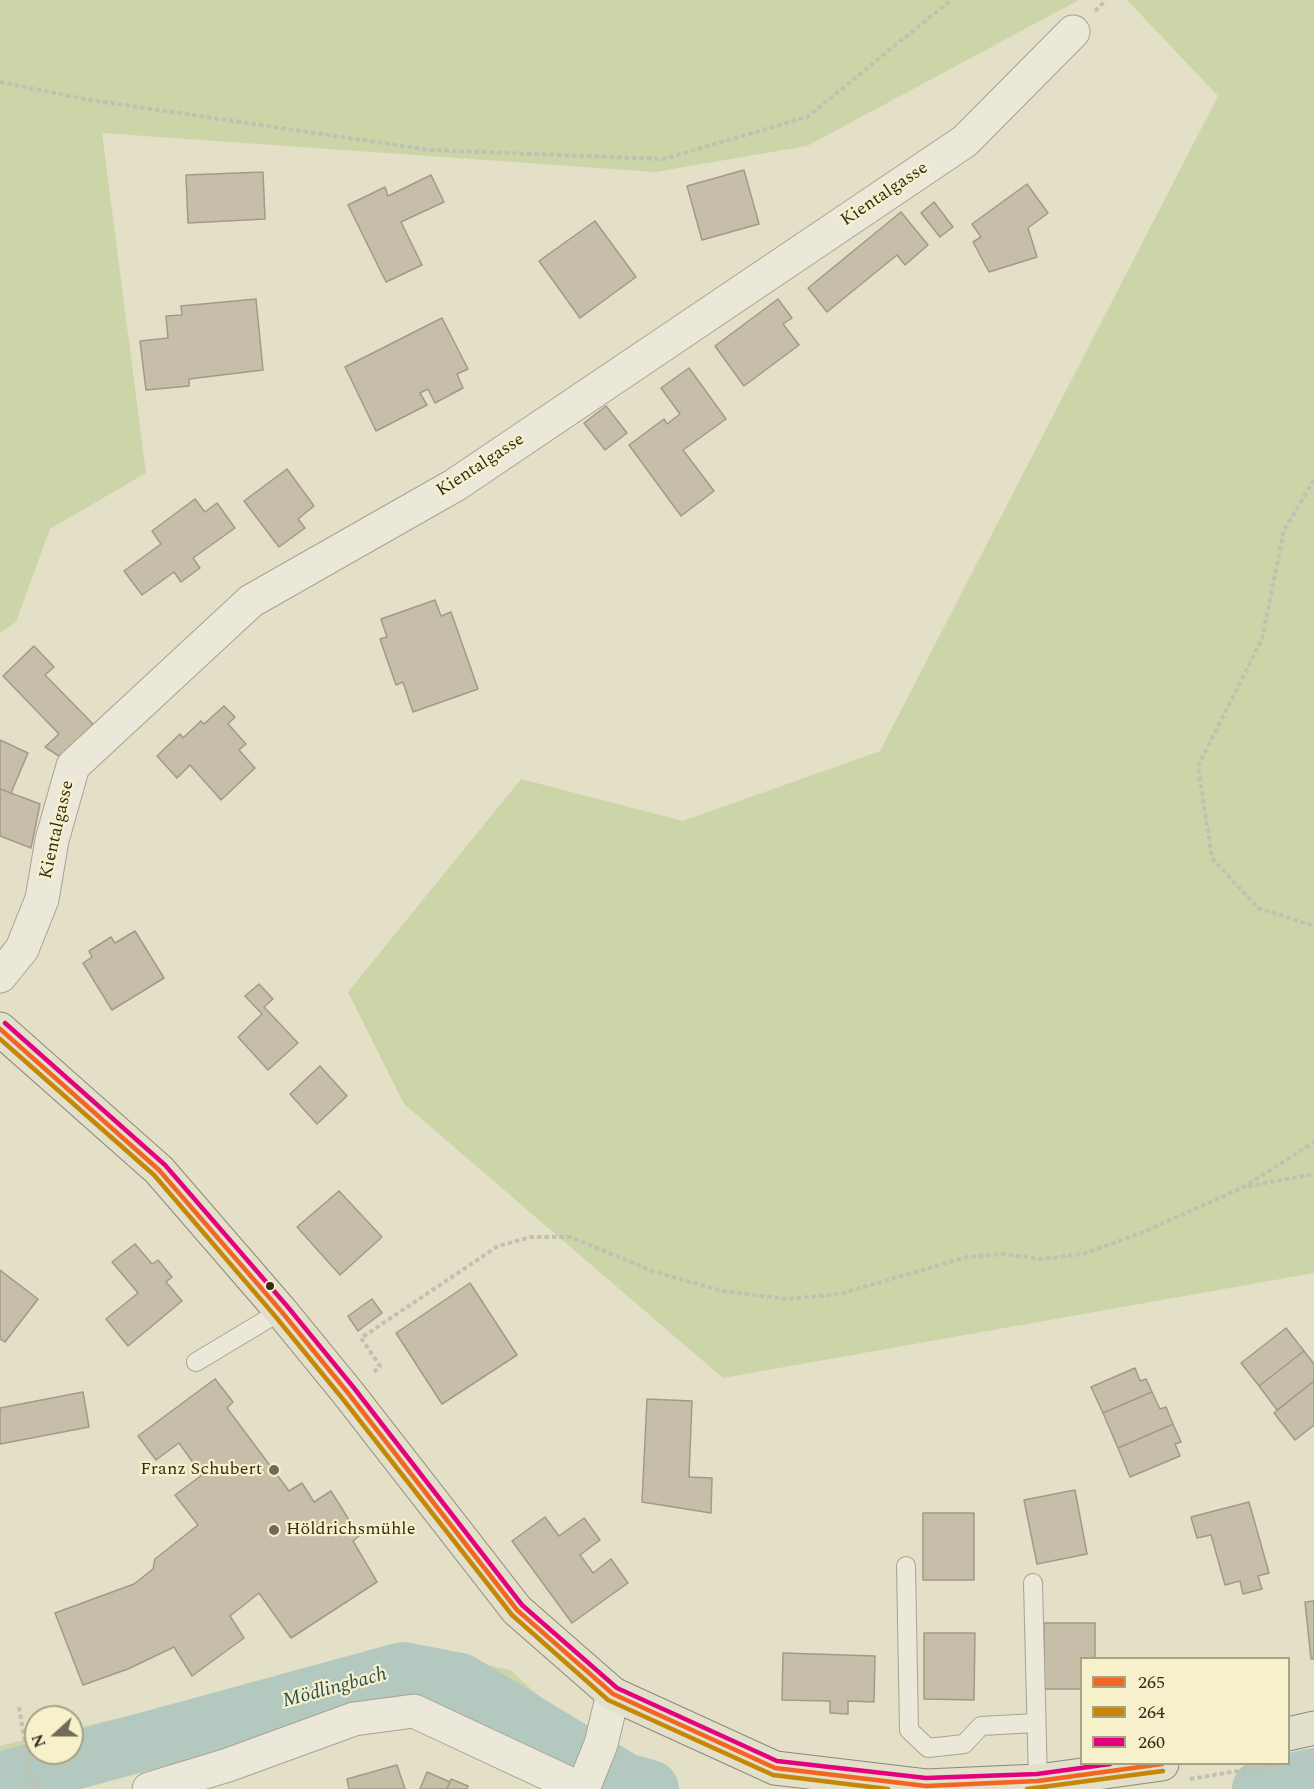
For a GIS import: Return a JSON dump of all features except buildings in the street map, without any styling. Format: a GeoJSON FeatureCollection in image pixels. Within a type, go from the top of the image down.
{"type":"FeatureCollection","features":[{"type":"Feature","properties":{"kind":"main road"},"geometry":{"type":"LineString","coordinates":[[0,1029],[159,1170],[282,1311],[517,1610],[613,1694],[775,1768],[927,1787],[1175,1772]]}},
{"type":"Feature","properties":{"kind":"main road"},"geometry":{"type":"LineString","coordinates":[[1290,1734],[1314,1728]]}},
{"type":"Feature","properties":{"kind":"street","name":"Kientalgasse"},"geometry":{"type":"LineString","coordinates":[[0,976],[22,949],[42,899],[52,840],[73,766],[251,600],[455,485],[965,141],[1073,32]]}},
{"type":"Feature","properties":{"kind":"street"},"geometry":{"type":"LineString","coordinates":[[149,1789],[228,1766],[354,1719],[414,1711],[583,1787],[601,1744],[613,1694]]}},
{"type":"Feature","properties":{"kind":"lane"},"geometry":{"type":"LineString","coordinates":[[196,1362],[282,1311]]}},
{"type":"Feature","properties":{"kind":"lane"},"geometry":{"type":"LineString","coordinates":[[906,1566],[909,1730],[928,1748],[964,1744],[981,1726],[1036,1723]]}},
{"type":"Feature","properties":{"kind":"lane"},"geometry":{"type":"LineString","coordinates":[[1034,1583],[1038,1781]]}},
{"type":"Feature","properties":{"kind":"path"},"geometry":{"type":"LineString","coordinates":[[0,82],[84,99],[429,150],[664,159],[807,117],[951,0]]}},
{"type":"Feature","properties":{"kind":"path"},"geometry":{"type":"LineString","coordinates":[[1314,480],[1284,530],[1262,639],[1198,766],[1212,858],[1258,908],[1314,926]]}},
{"type":"Feature","properties":{"kind":"path"},"geometry":{"type":"LineString","coordinates":[[361,1338],[498,1246],[531,1237],[571,1237],[652,1271],[722,1291],[787,1299],[840,1294],[967,1257],[1003,1254],[1040,1259],[1083,1254],[1141,1233],[1244,1186],[1314,1142]]}},
{"type":"Feature","properties":{"kind":"path"},"geometry":{"type":"LineString","coordinates":[[1244,1186],[1314,1174]]}},
{"type":"Feature","properties":{"kind":"path"},"geometry":{"type":"LineString","coordinates":[[19,1707],[32,1788]]}},
{"type":"Feature","properties":{"kind":"path"},"geometry":{"type":"LineString","coordinates":[[1175,1772],[1266,1765]]}},
{"type":"Feature","properties":{"kind":"green space"},"geometry":{"type":"Polygon","coordinates":[[[0,0],[1079,0],[807,146],[655,172],[102,133],[146,473],[50,529],[16,622],[0,633],[0,0]]]}},
{"type":"Feature","properties":{"kind":"green space"},"geometry":{"type":"Polygon","coordinates":[[[1127,0],[1314,0],[1314,1273],[723,1378],[404,1104],[348,992],[521,779],[683,821],[880,751],[1218,96],[1127,0]]]}},
{"type":"Feature","properties":{"kind":"green space"},"geometry":{"type":"Polygon","coordinates":[[[401,1645],[510,1670],[576,1729],[568,1763],[494,1719],[392,1688],[345,1714],[60,1789],[0,1789],[0,1746],[24,1740],[24,1765],[84,1765],[84,1726],[293,1677],[401,1645]]]}},
{"type":"Feature","properties":{"kind":"waterway","name":"Mödlingbach"},"geometry":{"type":"LineString","coordinates":[[0,1781],[403,1671],[460,1682],[625,1782],[650,1789]]}},
{"type":"Feature","properties":{"kind":"waterway","name":"Mödlingbach"},"geometry":{"type":"LineString","coordinates":[[1261,1789],[1314,1777]]}},
{"type":"Feature","properties":{"kind":"transit line","name":"260"},"geometry":{"type":"LineString","coordinates":[[5,1023],[165,1165],[287,1306],[354,1388],[522,1605],[617,1688],[777,1761],[926,1778],[1037,1774],[1103,1765]]}},
{"type":"Feature","properties":{"kind":"transit line","name":"265"},"geometry":{"type":"LineString","coordinates":[[0,1029],[159,1170],[281,1311],[348,1393],[517,1610],[613,1694],[775,1768],[926,1786],[1038,1781],[1155,1765]]}},
{"type":"Feature","properties":{"kind":"transit line","name":"264"},"geometry":{"type":"LineString","coordinates":[[0,1039],[154,1175],[342,1398],[512,1615],[608,1700],[773,1775],[888,1789]]}},
{"type":"Feature","properties":{"kind":"transit line","name":"264"},"geometry":{"type":"LineString","coordinates":[[1027,1789],[1163,1771]]}},
{"type":"Feature","properties":{"kind":"place","name":"Franz Schubert"},"geometry":{"type":"Point","coordinates":[274,1470]}},
{"type":"Feature","properties":{"kind":"place","name":"Höldrichsmühle"},"geometry":{"type":"Point","coordinates":[274,1530]}}]}
